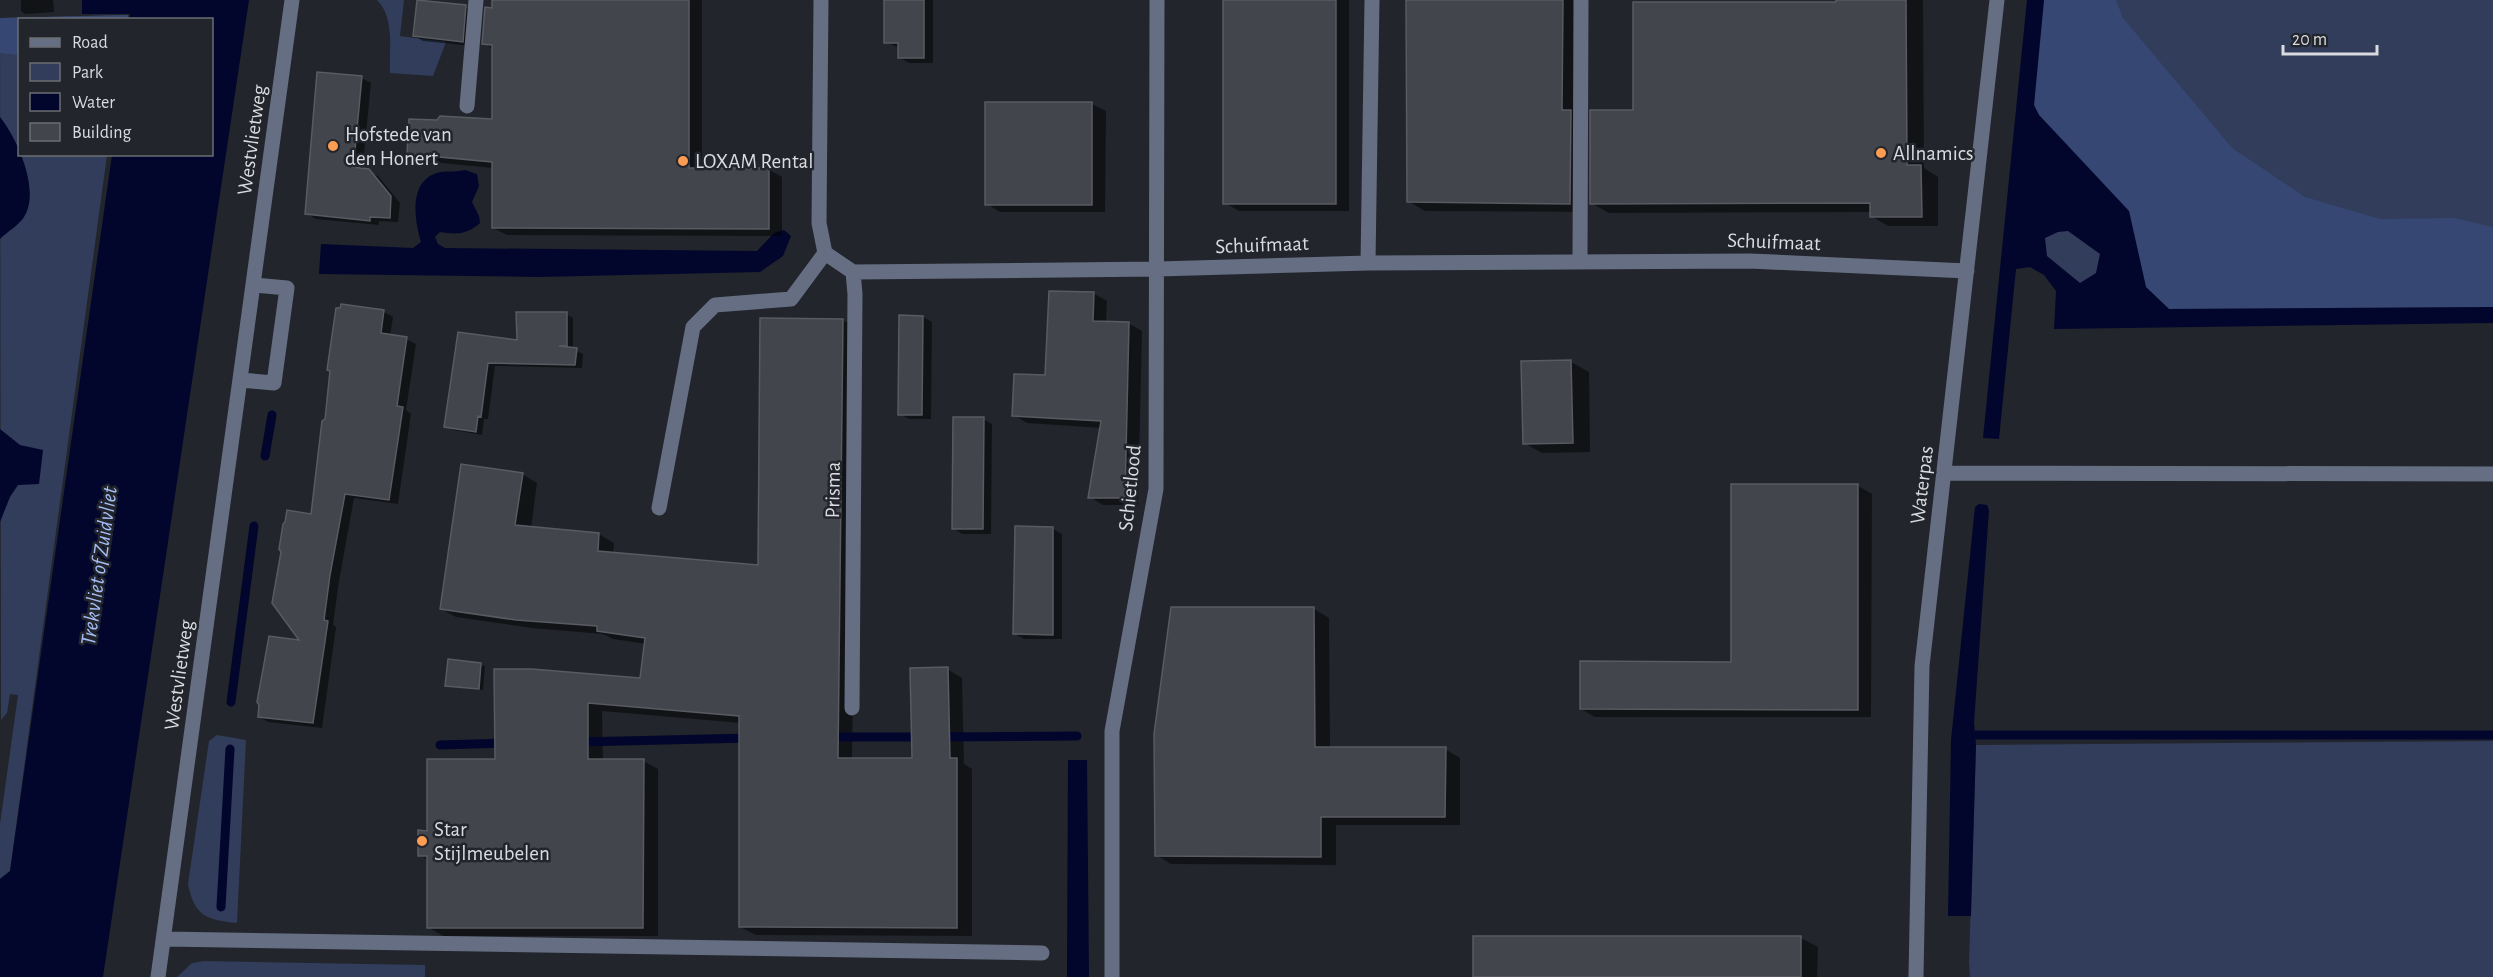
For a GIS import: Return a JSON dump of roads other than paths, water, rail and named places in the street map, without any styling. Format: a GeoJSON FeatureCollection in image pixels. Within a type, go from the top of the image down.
{"type":"FeatureCollection","features":[{"type":"Feature","properties":{"kind":"street","name":"Westvlietweg"},"geometry":{"type":"LineString","coordinates":[[158,977],[292,0]]}},
{"type":"Feature","properties":{"kind":"street"},"geometry":{"type":"LineString","coordinates":[[467,106],[476,0]]}},
{"type":"Feature","properties":{"kind":"street"},"geometry":{"type":"LineString","coordinates":[[820,0],[819,222],[825,253],[853,272],[1158,269]]}},
{"type":"Feature","properties":{"kind":"street","name":"Schietlood"},"geometry":{"type":"LineString","coordinates":[[1112,977],[1112,731],[1156,489],[1157,0]]}},
{"type":"Feature","properties":{"kind":"street"},"geometry":{"type":"LineString","coordinates":[[1368,263],[1372,0]]}},
{"type":"Feature","properties":{"kind":"street"},"geometry":{"type":"LineString","coordinates":[[1580,262],[1581,0]]}},
{"type":"Feature","properties":{"kind":"street","name":"Waterpas"},"geometry":{"type":"LineString","coordinates":[[1916,977],[1922,666],[1997,0]]}},
{"type":"Feature","properties":{"kind":"street"},"geometry":{"type":"LineString","coordinates":[[658,508],[693,327],[715,305],[791,299],[825,253]]}},
{"type":"Feature","properties":{"kind":"street","name":"Schuifmaat"},"geometry":{"type":"LineString","coordinates":[[1158,269],[1368,263],[1750,261],[1967,271]]}},
{"type":"Feature","properties":{"kind":"street","name":"Prisma"},"geometry":{"type":"LineString","coordinates":[[852,708],[855,294],[853,272]]}},
{"type":"Feature","properties":{"kind":"street"},"geometry":{"type":"LineString","coordinates":[[241,380],[274,383],[283,320],[287,288],[254,285]]}},
{"type":"Feature","properties":{"kind":"street"},"geometry":{"type":"LineString","coordinates":[[1945,473],[2493,474]]}},
{"type":"Feature","properties":{"kind":"street"},"geometry":{"type":"LineString","coordinates":[[164,939],[1042,953]]}},
{"type":"Feature","properties":{"kind":"water","name":"Trekvliet of Zuidvliet"},"geometry":{"type":"Polygon","coordinates":[[[82,0],[249,0],[103,977],[0,977],[0,879],[10,871],[112,156],[213,156],[213,18],[129,18],[130,14],[82,14],[82,0]]]}},
{"type":"Feature","properties":{"kind":"water"},"geometry":{"type":"Polygon","coordinates":[[[2027,0],[2044,0],[2034,105],[2039,115],[2129,211],[2146,287],[2169,309],[2493,307],[2493,323],[2054,329],[2056,291],[2044,275],[2030,267],[2016,269],[1999,439],[1983,438],[2027,0]],[[2068,231],[2058,232],[2045,238],[2047,256],[2080,283],[2096,273],[2100,254],[2068,231]]]}},
{"type":"Feature","properties":{"kind":"water"},"geometry":{"type":"Polygon","coordinates":[[[0,117],[18,147],[18,156],[22,156],[30,193],[29,206],[24,217],[0,239],[0,117]]]}},
{"type":"Feature","properties":{"kind":"water"},"geometry":{"type":"Polygon","coordinates":[[[465,170],[477,174],[479,186],[472,202],[480,223],[462,233],[440,232],[435,237],[438,244],[445,248],[757,251],[774,233],[784,230],[791,236],[783,256],[760,272],[539,277],[319,274],[321,244],[413,248],[421,242],[416,201],[423,182],[430,176],[441,172],[465,170]]]}},
{"type":"Feature","properties":{"kind":"water"},"geometry":{"type":"Polygon","coordinates":[[[0,429],[20,445],[43,450],[39,484],[18,485],[10,497],[0,522],[0,429]]]}},
{"type":"Feature","properties":{"kind":"water"},"geometry":{"type":"Polygon","coordinates":[[[1979,504],[1987,505],[1989,510],[1974,723],[1976,745],[1971,916],[1948,916],[1951,740],[1975,507],[1979,504]]]}},
{"type":"Feature","properties":{"kind":"water"},"geometry":{"type":"Polygon","coordinates":[[[1068,760],[1087,760],[1089,977],[1067,977],[1068,760]]]}},
{"type":"Feature","properties":{"kind":"waterway"},"geometry":{"type":"LineString","coordinates":[[265,456],[272,415]]}},
{"type":"Feature","properties":{"kind":"waterway"},"geometry":{"type":"LineString","coordinates":[[231,702],[254,526]]}},
{"type":"Feature","properties":{"kind":"waterway"},"geometry":{"type":"LineString","coordinates":[[1976,735],[2493,735]]}},
{"type":"Feature","properties":{"kind":"waterway"},"geometry":{"type":"LineString","coordinates":[[937,737],[1077,736]]}},
{"type":"Feature","properties":{"kind":"waterway"},"geometry":{"type":"LineString","coordinates":[[826,737],[924,737]]}},
{"type":"Feature","properties":{"kind":"waterway"},"geometry":{"type":"LineString","coordinates":[[578,742],[750,738]]}},
{"type":"Feature","properties":{"kind":"waterway"},"geometry":{"type":"LineString","coordinates":[[440,745],[507,743]]}},
{"type":"Feature","properties":{"kind":"waterway"},"geometry":{"type":"LineString","coordinates":[[221,907],[230,749]]}},
{"type":"Feature","properties":{"kind":"place","name":"Hofstede van den Honert"},"geometry":{"type":"Point","coordinates":[333,146]}},
{"type":"Feature","properties":{"kind":"place","name":"Allnamics"},"geometry":{"type":"Point","coordinates":[1881,153]}},
{"type":"Feature","properties":{"kind":"place","name":"LOXAM Rental"},"geometry":{"type":"Point","coordinates":[683,161]}},
{"type":"Feature","properties":{"kind":"place","name":"Star Stijlmeubelen"},"geometry":{"type":"Point","coordinates":[422,841]}}]}
